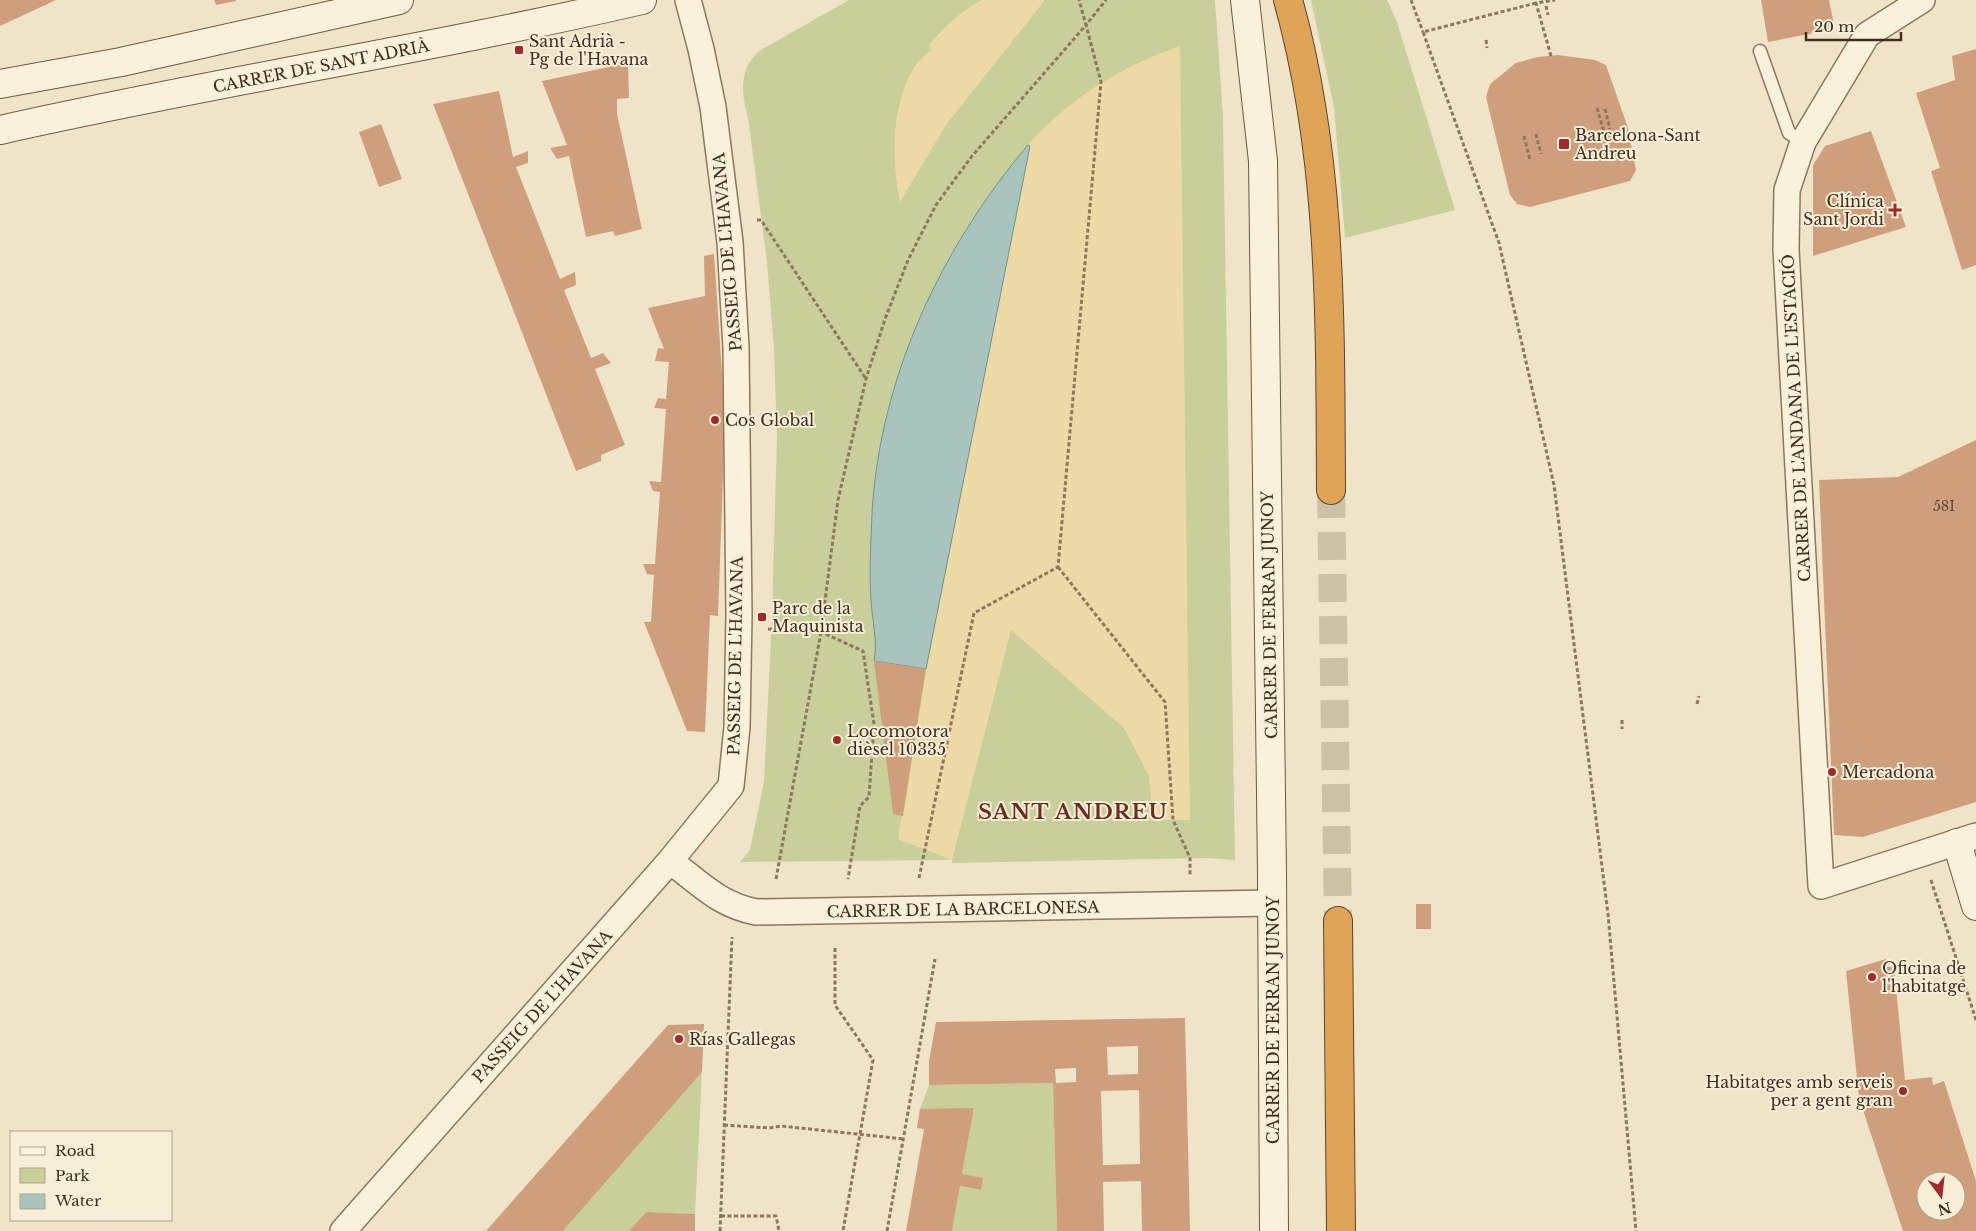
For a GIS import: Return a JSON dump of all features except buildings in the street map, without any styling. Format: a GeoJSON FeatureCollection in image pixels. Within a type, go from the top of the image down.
{"type":"FeatureCollection","features":[{"type":"Feature","properties":{"kind":"highway"},"geometry":{"type":"LineString","coordinates":[[1288,0],[1301,46],[1318,146],[1328,246],[1331,490]]}},
{"type":"Feature","properties":{"kind":"highway"},"geometry":{"type":"LineString","coordinates":[[1338,921],[1340,1231]]}},
{"type":"Feature","properties":{"kind":"main road"},"geometry":{"type":"LineString","coordinates":[[0,84],[121,62],[398,0]]}},
{"type":"Feature","properties":{"kind":"main road","name":"CARRER DE SANT ADRIÀ"},"geometry":{"type":"LineString","coordinates":[[0,130],[94,109],[512,29],[642,0]]}},
{"type":"Feature","properties":{"kind":"main road","name":"CARRER DE FERRAN JUNOY"},"geometry":{"type":"LineString","coordinates":[[1245,0],[1263,161],[1274,1231]]}},
{"type":"Feature","properties":{"kind":"main road"},"geometry":{"type":"LineString","coordinates":[[1967,840],[1976,906]]}},
{"type":"Feature","properties":{"kind":"street","name":"PASSEIG DE L'HAVANA"},"geometry":{"type":"LineString","coordinates":[[343,1231],[670,861],[731,786],[737,727],[739,440],[736,348],[730,242],[713,106],[688,0]]}},
{"type":"Feature","properties":{"kind":"street","name":"CARRER DE L'ANDANA DE L'ESTACIÓ"},"geometry":{"type":"LineString","coordinates":[[1922,0],[1867,35],[1804,142],[1787,190],[1786,249],[1821,886],[1923,853]]}},
{"type":"Feature","properties":{"kind":"street"},"geometry":{"type":"LineString","coordinates":[[1923,853],[1967,840]]}},
{"type":"Feature","properties":{"kind":"street","name":"CARRER DE LA BARCELONESA"},"geometry":{"type":"LineString","coordinates":[[670,861],[718,899],[730,906],[756,912],[1272,903]]}},
{"type":"Feature","properties":{"kind":"lane"},"geometry":{"type":"LineString","coordinates":[[1760,51],[1789,133],[1804,142]]}},
{"type":"Feature","properties":{"kind":"path"},"geometry":{"type":"LineString","coordinates":[[1079,0],[1101,82],[1058,567],[1165,702],[1173,820],[1190,858],[1190,876]]}},
{"type":"Feature","properties":{"kind":"path"},"geometry":{"type":"LineString","coordinates":[[776,879],[820,632],[838,500],[866,380],[885,319],[908,260],[936,205],[972,156],[1106,0]]}},
{"type":"Feature","properties":{"kind":"path"},"geometry":{"type":"LineString","coordinates":[[1410,0],[1499,243],[1554,485],[1608,914],[1636,1231]]}},
{"type":"Feature","properties":{"kind":"path"},"geometry":{"type":"LineString","coordinates":[[1423,32],[1554,0]]}},
{"type":"Feature","properties":{"kind":"path"},"geometry":{"type":"LineString","coordinates":[[1536,3],[1551,56]]}},
{"type":"Feature","properties":{"kind":"path"},"geometry":{"type":"LineString","coordinates":[[1546,6],[1548,15]]}},
{"type":"Feature","properties":{"kind":"path"},"geometry":{"type":"LineString","coordinates":[[1486,40],[1487,48]]}},
{"type":"Feature","properties":{"kind":"path"},"geometry":{"type":"LineString","coordinates":[[1597,108],[1604,132]]}},
{"type":"Feature","properties":{"kind":"path"},"geometry":{"type":"LineString","coordinates":[[1605,109],[1610,129]]}},
{"type":"Feature","properties":{"kind":"path"},"geometry":{"type":"LineString","coordinates":[[1536,134],[1542,154]]}},
{"type":"Feature","properties":{"kind":"path"},"geometry":{"type":"LineString","coordinates":[[1524,136],[1530,160]]}},
{"type":"Feature","properties":{"kind":"path"},"geometry":{"type":"LineString","coordinates":[[754,221],[761,220],[866,380]]}},
{"type":"Feature","properties":{"kind":"path"},"geometry":{"type":"LineString","coordinates":[[919,878],[974,613],[1058,567]]}},
{"type":"Feature","properties":{"kind":"path"},"geometry":{"type":"LineString","coordinates":[[765,629],[820,632],[864,651],[874,724],[869,797],[860,806],[848,879]]}},
{"type":"Feature","properties":{"kind":"path"},"geometry":{"type":"LineString","coordinates":[[1697,704],[1699,696]]}},
{"type":"Feature","properties":{"kind":"path"},"geometry":{"type":"LineString","coordinates":[[1622,720],[1622,729]]}},
{"type":"Feature","properties":{"kind":"path"},"geometry":{"type":"LineString","coordinates":[[1923,853],[1976,1020]]}},
{"type":"Feature","properties":{"kind":"path"},"geometry":{"type":"LineString","coordinates":[[720,1231],[732,937]]}},
{"type":"Feature","properties":{"kind":"path"},"geometry":{"type":"LineString","coordinates":[[835,948],[835,1005],[873,1060],[844,1231]]}},
{"type":"Feature","properties":{"kind":"path"},"geometry":{"type":"LineString","coordinates":[[887,1231],[935,959]]}},
{"type":"Feature","properties":{"kind":"path"},"geometry":{"type":"LineString","coordinates":[[724,1125],[769,1128],[782,1126],[904,1139]]}},
{"type":"Feature","properties":{"kind":"path"},"geometry":{"type":"LineString","coordinates":[[720,1216],[776,1216],[779,1231]]}},
{"type":"Feature","properties":{"kind":"green space"},"geometry":{"type":"Polygon","coordinates":[[[849,0],[1215,0],[1223,117],[1235,860],[1207,858],[952,863],[952,860],[740,862],[750,850],[764,781],[772,616],[777,437],[774,349],[767,262],[743,82],[752,58],[759,51],[849,0]]]}},
{"type":"Feature","properties":{"kind":"green space"},"geometry":{"type":"Polygon","coordinates":[[[1311,0],[1387,0],[1396,19],[1455,210],[1345,238],[1334,107],[1311,0]]]}},
{"type":"Feature","properties":{"kind":"green space"},"geometry":{"type":"Polygon","coordinates":[[[702,1072],[695,1214],[646,1212],[629,1231],[563,1231],[702,1072]]]}},
{"type":"Feature","properties":{"kind":"green space"},"geometry":{"type":"Polygon","coordinates":[[[1053,1083],[1057,1231],[952,1231],[960,1186],[981,1190],[962,1174],[974,1109],[920,1109],[929,1085],[1053,1083]]]}},
{"type":"Feature","properties":{"kind":"sand"},"geometry":{"type":"Polygon","coordinates":[[[982,0],[1045,0],[946,125],[900,202],[895,168],[895,132],[901,98],[907,81],[915,66],[931,50],[929,45],[935,38],[960,14],[982,0]]]}},
{"type":"Feature","properties":{"kind":"sand"},"geometry":{"type":"Polygon","coordinates":[[[1180,46],[1190,820],[1153,820],[1149,776],[1124,728],[1011,630],[952,860],[898,839],[926,669],[1030,146],[1028,145],[1061,113],[1097,86],[1137,64],[1180,46]]]}},
{"type":"Feature","properties":{"kind":"water"},"geometry":{"type":"Polygon","coordinates":[[[1028,145],[1030,146],[926,669],[874,661],[875,639],[870,578],[872,513],[877,462],[902,364],[920,317],[968,227],[1028,145]]]}},
{"type":"Feature","properties":{"kind":"tunnel"},"geometry":{"type":"LineString","coordinates":[[1331,490],[1338,921]]}},
{"type":"Feature","properties":{"kind":"place","name":"Sant Adrià - Pg de l'Havana"},"geometry":{"type":"Point","coordinates":[519,50]}},
{"type":"Feature","properties":{"kind":"place","name":"Barcelona-Sant Andreu"},"geometry":{"type":"Point","coordinates":[1564,144]}},
{"type":"Feature","properties":{"kind":"place","name":"Clínica Sant Jordi"},"geometry":{"type":"Point","coordinates":[1895,210]}},
{"type":"Feature","properties":{"kind":"place","name":"Cos Global"},"geometry":{"type":"Point","coordinates":[715,420]}},
{"type":"Feature","properties":{"kind":"place","name":"Parc de la Maquinista"},"geometry":{"type":"Point","coordinates":[762,617]}},
{"type":"Feature","properties":{"kind":"place","name":"Locomotora dièsel 10335"},"geometry":{"type":"Point","coordinates":[837,740]}},
{"type":"Feature","properties":{"kind":"place","name":"Mercadona"},"geometry":{"type":"Point","coordinates":[1832,772]}},
{"type":"Feature","properties":{"kind":"place","name":"Oficina de l'habitatge"},"geometry":{"type":"Point","coordinates":[1872,977]}},
{"type":"Feature","properties":{"kind":"place","name":"Rías Gallegas"},"geometry":{"type":"Point","coordinates":[679,1039]}},
{"type":"Feature","properties":{"kind":"place","name":"Habitatges amb serveis per a gent gran"},"geometry":{"type":"Point","coordinates":[1903,1091]}},
{"type":"Feature","properties":{"kind":"district","name":"SANT ANDREU"},"geometry":{"type":"Point","coordinates":[1073,812]}}]}
